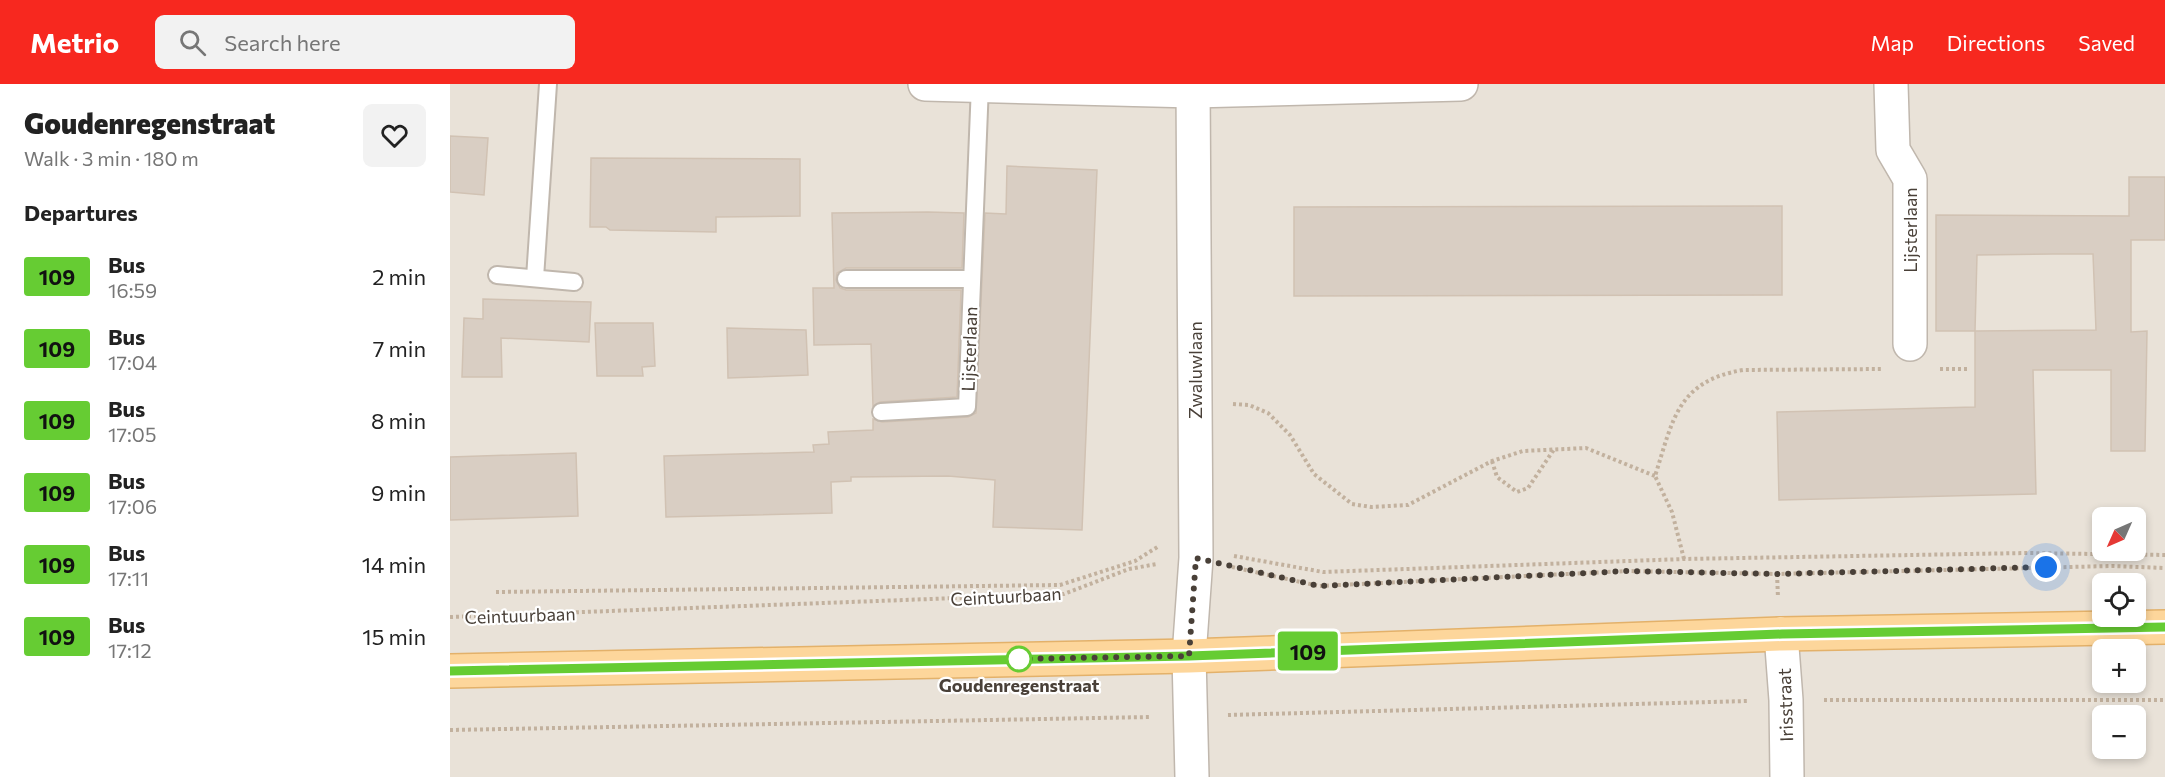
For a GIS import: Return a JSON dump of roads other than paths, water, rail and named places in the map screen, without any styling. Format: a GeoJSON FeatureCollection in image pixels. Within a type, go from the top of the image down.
{"type":"FeatureCollection","features":[{"type":"Feature","properties":{"kind":"main road"},"geometry":{"type":"LineString","coordinates":[[450,671],[1189,656],[1782,634],[2165,627]]}},
{"type":"Feature","properties":{"kind":"street"},"geometry":{"type":"LineString","coordinates":[[925,84],[1193,87],[1461,84]]}},
{"type":"Feature","properties":{"kind":"street","name":"Lijsterlaan"},"geometry":{"type":"LineString","coordinates":[[1891,84],[1893,150],[1910,179],[1910,344]]}},
{"type":"Feature","properties":{"kind":"street","name":"Zwaluwlaan"},"geometry":{"type":"LineString","coordinates":[[1189,656],[1196,549],[1193,87]]}},
{"type":"Feature","properties":{"kind":"street","name":"Irisstraat"},"geometry":{"type":"LineString","coordinates":[[1782,634],[1787,777]]}},
{"type":"Feature","properties":{"kind":"street"},"geometry":{"type":"LineString","coordinates":[[1189,656],[1193,716],[1192,777]]}},
{"type":"Feature","properties":{"kind":"lane"},"geometry":{"type":"LineString","coordinates":[[535,278],[548,84]]}},
{"type":"Feature","properties":{"kind":"lane","name":"Lijsterlaan"},"geometry":{"type":"LineString","coordinates":[[882,412],[967,406],[980,86]]}},
{"type":"Feature","properties":{"kind":"lane"},"geometry":{"type":"LineString","coordinates":[[497,275],[574,282]]}},
{"type":"Feature","properties":{"kind":"lane"},"geometry":{"type":"LineString","coordinates":[[846,279],[972,279]]}},
{"type":"Feature","properties":{"kind":"place","name":"Goudenregenstraat"},"geometry":{"type":"Point","coordinates":[1019,659]}}]}
